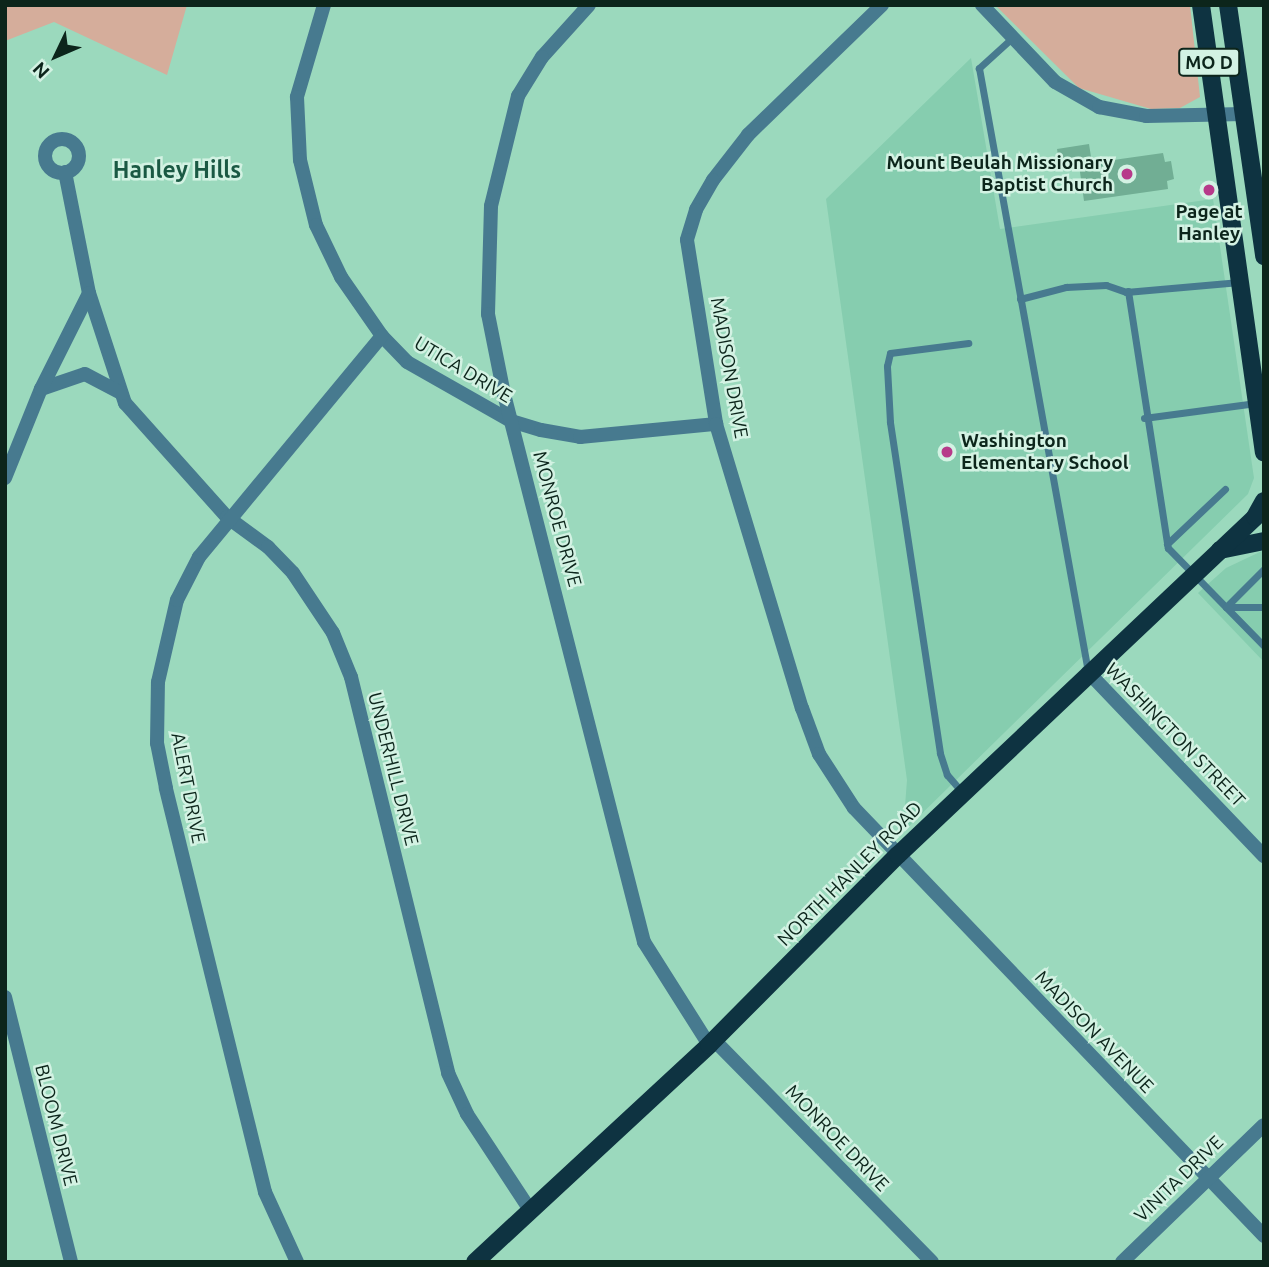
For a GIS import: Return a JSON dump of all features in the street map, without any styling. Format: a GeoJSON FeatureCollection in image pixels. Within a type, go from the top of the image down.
{"type":"FeatureCollection","features":[{"type":"Feature","properties":{"kind":"main road","name":"MO D"},"geometry":{"type":"LineString","coordinates":[[1201,5],[1260,409],[1264,453]]}},
{"type":"Feature","properties":{"kind":"main road","name":"MO D"},"geometry":{"type":"LineString","coordinates":[[1228,5],[1264,256]]}},
{"type":"Feature","properties":{"kind":"main road","name":"NORTH HANLEY ROAD"},"geometry":{"type":"LineString","coordinates":[[475,1262],[712,1043],[898,855],[1261,510]]}},
{"type":"Feature","properties":{"kind":"main road"},"geometry":{"type":"LineString","coordinates":[[1220,550],[1264,541]]}},
{"type":"Feature","properties":{"kind":"street","name":"UTICA DRIVE"},"geometry":{"type":"LineString","coordinates":[[324,5],[297,97],[300,160],[316,225],[341,277],[382,336],[407,362],[510,421],[580,437],[716,424]]}},
{"type":"Feature","properties":{"kind":"street","name":"MONROE DRIVE"},"geometry":{"type":"LineString","coordinates":[[589,5],[542,57],[518,96],[491,206],[488,314],[510,421],[644,942],[712,1043],[932,1262]]}},
{"type":"Feature","properties":{"kind":"street","name":"MADISON DRIVE"},"geometry":{"type":"LineString","coordinates":[[882,5],[748,135],[696,210],[687,240],[716,424],[819,754],[854,808],[898,855]]}},
{"type":"Feature","properties":{"kind":"street"},"geometry":{"type":"LineString","coordinates":[[982,5],[1055,82],[1099,107],[1146,116],[1217,118],[1244,114]]}},
{"type":"Feature","properties":{"kind":"street","name":"UNDERHILL DRIVE"},"geometry":{"type":"LineString","coordinates":[[65,172],[89,293],[121,393],[170,457],[227,517],[268,547],[293,573],[333,633],[351,677],[448,1073],[467,1114],[530,1210]]}},
{"type":"Feature","properties":{"kind":"street"},"geometry":{"type":"LineString","coordinates":[[5,478],[41,389],[89,293]]}},
{"type":"Feature","properties":{"kind":"street","name":"ALERT DRIVE"},"geometry":{"type":"LineString","coordinates":[[297,1262],[265,1192],[256,1161],[157,743],[158,681],[165,636],[199,557],[227,517],[382,336]]}},
{"type":"Feature","properties":{"kind":"street","name":"UNDERHILL DRIVE"},"geometry":{"type":"LineString","coordinates":[[41,389],[85,374],[121,393]]}},
{"type":"Feature","properties":{"kind":"street","name":"WASHINGTON STREET"},"geometry":{"type":"LineString","coordinates":[[1088,672],[1264,856]]}},
{"type":"Feature","properties":{"kind":"street","name":"MADISON AVENUE"},"geometry":{"type":"LineString","coordinates":[[898,855],[1264,1236]]}},
{"type":"Feature","properties":{"kind":"street","name":"BLOOM DRIVE"},"geometry":{"type":"LineString","coordinates":[[5,997],[71,1262]]}},
{"type":"Feature","properties":{"kind":"street","name":"VINITA DRIVE"},"geometry":{"type":"LineString","coordinates":[[1122,1262],[1206,1177],[1264,1125]]}},
{"type":"Feature","properties":{"kind":"lane"},"geometry":{"type":"LineString","coordinates":[[1012,38],[979,68],[1088,672]]}},
{"type":"Feature","properties":{"kind":"lane"},"geometry":{"type":"LineString","coordinates":[[1020,299],[1066,287],[1105,285],[1128,291],[1240,281]]}},
{"type":"Feature","properties":{"kind":"lane"},"geometry":{"type":"LineString","coordinates":[[1128,291],[1144,418],[1167,544],[1192,575],[1264,646]]}},
{"type":"Feature","properties":{"kind":"lane"},"geometry":{"type":"LineString","coordinates":[[963,793],[947,775],[940,753],[890,422],[887,366],[890,354],[968,343]]}},
{"type":"Feature","properties":{"kind":"lane"},"geometry":{"type":"LineString","coordinates":[[1144,418],[1260,409]]}},
{"type":"Feature","properties":{"kind":"lane"},"geometry":{"type":"LineString","coordinates":[[1167,544],[1225,489]]}},
{"type":"Feature","properties":{"kind":"lane"},"geometry":{"type":"LineString","coordinates":[[1226,607],[1264,569]]}},
{"type":"Feature","properties":{"kind":"lane"},"geometry":{"type":"LineString","coordinates":[[1253,580],[1264,580]]}},
{"type":"Feature","properties":{"kind":"lane"},"geometry":{"type":"LineString","coordinates":[[1226,607],[1264,607]]}},
{"type":"Feature","properties":{"kind":"shaded area"},"geometry":{"type":"Polygon","coordinates":[[[5,5],[187,5],[167,75],[54,22],[5,41],[5,5]]]}},
{"type":"Feature","properties":{"kind":"shaded area"},"geometry":{"type":"Polygon","coordinates":[[[995,5],[1190,5],[1200,97],[1180,108],[1151,109],[1079,88],[995,5]]]}},
{"type":"Feature","properties":{"kind":"shaded area"},"geometry":{"type":"Polygon","coordinates":[[[971,58],[1000,229],[1213,199],[1254,478],[1248,494],[903,832],[907,780],[826,199],[971,58]]]}},
{"type":"Feature","properties":{"kind":"shaded area"},"geometry":{"type":"Polygon","coordinates":[[[1264,550],[1264,662],[1198,593],[1226,568],[1264,550]]]}},
{"type":"Feature","properties":{"kind":"building","name":"Mount Beulah Missionary Baptist Church"},"geometry":{"type":"Polygon","coordinates":[[[1089,144],[1092,163],[1163,153],[1165,162],[1171,161],[1174,179],[1167,181],[1168,189],[1084,201],[1079,165],[1060,168],[1057,149],[1089,144]]]}},
{"type":"Feature","properties":{"kind":"place","name":"Mount Beulah Missionary Baptist Church"},"geometry":{"type":"Point","coordinates":[1127,174]}},
{"type":"Feature","properties":{"kind":"place","name":"Page at Hanley"},"geometry":{"type":"Point","coordinates":[1209,190]}},
{"type":"Feature","properties":{"kind":"place","name":"Washington Elementary School"},"geometry":{"type":"Point","coordinates":[947,452]}},
{"type":"Feature","properties":{"kind":"district","name":"Hanley Hills"},"geometry":{"type":"Point","coordinates":[177,170]}}]}
